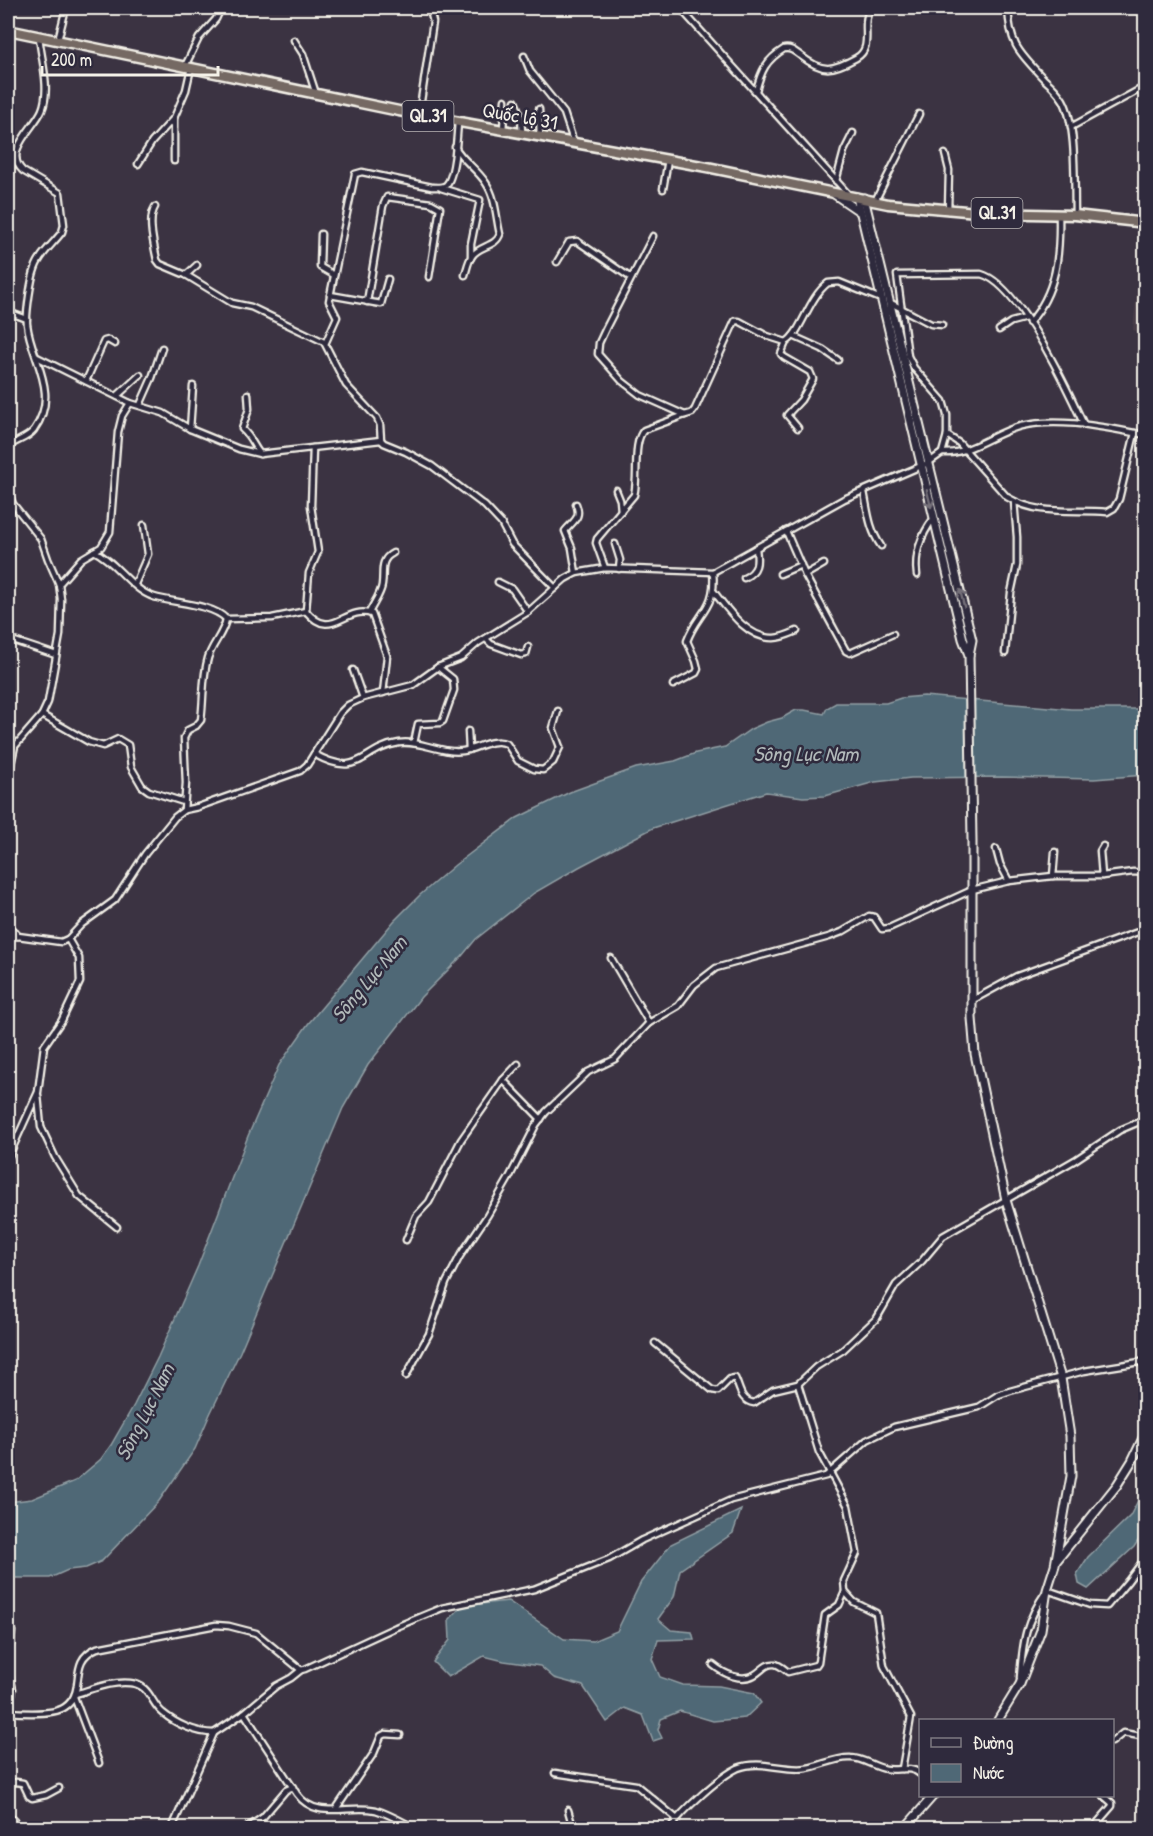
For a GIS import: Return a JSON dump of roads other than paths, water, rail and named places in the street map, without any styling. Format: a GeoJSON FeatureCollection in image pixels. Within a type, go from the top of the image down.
{"type":"FeatureCollection","features":[{"type":"Feature","properties":{"kind":"highway","name":"Quốc lộ 31"},"geometry":{"type":"LineString","coordinates":[[8,30],[458,122],[857,197]]}},
{"type":"Feature","properties":{"kind":"highway","name":"QL.31"},"geometry":{"type":"LineString","coordinates":[[857,197],[888,204],[948,211],[1075,215],[1146,223]]}},
{"type":"Feature","properties":{"kind":"street"},"geometry":{"type":"LineString","coordinates":[[58,40],[66,8]]}},
{"type":"Feature","properties":{"kind":"street"},"geometry":{"type":"LineString","coordinates":[[138,164],[152,142],[174,117],[186,90],[188,66],[199,38],[216,19],[221,8]]}},
{"type":"Feature","properties":{"kind":"street"},"geometry":{"type":"LineString","coordinates":[[419,114],[433,22],[431,14],[423,8]]}},
{"type":"Feature","properties":{"kind":"street"},"geometry":{"type":"LineString","coordinates":[[681,8],[836,181],[857,197],[889,302],[925,465],[934,518],[963,639],[969,655]]}},
{"type":"Feature","properties":{"kind":"street"},"geometry":{"type":"LineString","coordinates":[[756,91],[764,66],[784,49],[794,51],[823,69],[835,68],[859,56],[866,47],[867,18],[872,8]]}},
{"type":"Feature","properties":{"kind":"street"},"geometry":{"type":"LineString","coordinates":[[1008,8],[1009,29],[1013,43],[1062,98],[1071,127],[1075,215]]}},
{"type":"Feature","properties":{"kind":"street"},"geometry":{"type":"LineString","coordinates":[[8,447],[29,435],[41,417],[44,405],[45,382],[32,345],[27,319],[35,268],[62,232],[64,222],[60,193],[23,171],[16,159],[23,137],[38,118],[46,98],[39,36]]}},
{"type":"Feature","properties":{"kind":"street"},"geometry":{"type":"LineString","coordinates":[[294,40],[303,54],[316,93]]}},
{"type":"Feature","properties":{"kind":"street"},"geometry":{"type":"LineString","coordinates":[[524,56],[530,71],[564,113],[574,143]]}},
{"type":"Feature","properties":{"kind":"street"},"geometry":{"type":"LineString","coordinates":[[1071,127],[1146,86]]}},
{"type":"Feature","properties":{"kind":"street"},"geometry":{"type":"LineString","coordinates":[[503,130],[505,100]]}},
{"type":"Feature","properties":{"kind":"street"},"geometry":{"type":"LineString","coordinates":[[515,101],[521,117],[522,133]]}},
{"type":"Feature","properties":{"kind":"street"},"geometry":{"type":"LineString","coordinates":[[539,109],[540,137]]}},
{"type":"Feature","properties":{"kind":"street"},"geometry":{"type":"LineString","coordinates":[[875,201],[919,114]]}},
{"type":"Feature","properties":{"kind":"street"},"geometry":{"type":"LineString","coordinates":[[174,117],[174,161]]}},
{"type":"Feature","properties":{"kind":"street"},"geometry":{"type":"LineString","coordinates":[[438,187],[447,184],[451,175],[458,122]]}},
{"type":"Feature","properties":{"kind":"street"},"geometry":{"type":"LineString","coordinates":[[836,181],[844,151],[853,133]]}},
{"type":"Feature","properties":{"kind":"street"},"geometry":{"type":"LineString","coordinates":[[455,147],[487,185],[495,202],[497,223],[501,234],[497,241],[477,251],[471,258]]}},
{"type":"Feature","properties":{"kind":"street"},"geometry":{"type":"LineString","coordinates":[[945,154],[950,170],[948,211]]}},
{"type":"Feature","properties":{"kind":"street"},"geometry":{"type":"LineString","coordinates":[[8,164],[16,159]]}},
{"type":"Feature","properties":{"kind":"street"},"geometry":{"type":"LineString","coordinates":[[663,189],[668,160]]}},
{"type":"Feature","properties":{"kind":"street"},"geometry":{"type":"LineString","coordinates":[[324,342],[337,317],[330,305],[330,295],[355,174],[362,172],[438,187],[480,200],[471,244],[471,258],[465,275]]}},
{"type":"Feature","properties":{"kind":"street"},"geometry":{"type":"LineString","coordinates":[[829,191],[863,211],[881,299],[972,640],[969,655],[972,1018],[975,1054],[1006,1200],[1061,1378],[1070,1436],[1071,1476],[1041,1630],[1020,1684],[999,1719]]}},
{"type":"Feature","properties":{"kind":"street"},"geometry":{"type":"LineString","coordinates":[[367,302],[383,206],[387,197],[431,203],[440,208],[429,277]]}},
{"type":"Feature","properties":{"kind":"street"},"geometry":{"type":"LineString","coordinates":[[863,211],[873,206],[888,204]]}},
{"type":"Feature","properties":{"kind":"street"},"geometry":{"type":"LineString","coordinates":[[155,207],[150,221],[158,260],[166,267],[186,275],[232,303],[251,308],[324,342],[346,385],[377,418],[381,440]]}},
{"type":"Feature","properties":{"kind":"street"},"geometry":{"type":"LineString","coordinates":[[999,330],[1011,322],[1028,320],[1045,302],[1057,271],[1059,215]]}},
{"type":"Feature","properties":{"kind":"street"},"geometry":{"type":"LineString","coordinates":[[321,234],[320,267],[334,274]]}},
{"type":"Feature","properties":{"kind":"street"},"geometry":{"type":"LineString","coordinates":[[654,236],[599,343],[598,354],[622,381],[640,395],[685,415]]}},
{"type":"Feature","properties":{"kind":"street"},"geometry":{"type":"LineString","coordinates":[[557,262],[569,242],[577,241],[631,278]]}},
{"type":"Feature","properties":{"kind":"street"},"geometry":{"type":"LineString","coordinates":[[186,275],[197,265]]}},
{"type":"Feature","properties":{"kind":"street"},"geometry":{"type":"LineString","coordinates":[[942,453],[947,435],[947,415],[943,401],[914,368],[908,356],[897,276],[981,274],[986,275],[1005,290],[1028,320],[1059,373],[1084,425]]}},
{"type":"Feature","properties":{"kind":"street"},"geometry":{"type":"LineString","coordinates":[[330,295],[367,302],[383,302],[388,279]]}},
{"type":"Feature","properties":{"kind":"street"},"geometry":{"type":"LineString","coordinates":[[798,428],[787,415],[808,389],[813,375],[781,354],[810,303],[828,283],[839,282],[881,299]]}},
{"type":"Feature","properties":{"kind":"street"},"geometry":{"type":"LineString","coordinates":[[889,302],[931,324],[942,325]]}},
{"type":"Feature","properties":{"kind":"street"},"geometry":{"type":"LineString","coordinates":[[8,312],[27,319]]}},
{"type":"Feature","properties":{"kind":"street"},"geometry":{"type":"LineString","coordinates":[[605,568],[596,543],[597,539],[634,495],[638,441],[641,433],[692,413],[735,321],[740,321],[767,336],[786,342]]}},
{"type":"Feature","properties":{"kind":"street"},"geometry":{"type":"LineString","coordinates":[[793,336],[822,349],[838,360]]}},
{"type":"Feature","properties":{"kind":"street"},"geometry":{"type":"LineString","coordinates":[[86,381],[104,341],[108,340],[115,344]]}},
{"type":"Feature","properties":{"kind":"street"},"geometry":{"type":"LineString","coordinates":[[140,405],[162,348]]}},
{"type":"Feature","properties":{"kind":"street"},"geometry":{"type":"LineString","coordinates":[[37,357],[130,403],[163,412],[190,429],[239,449],[260,454],[381,440],[432,466],[485,506],[501,523],[512,544],[555,588]]}},
{"type":"Feature","properties":{"kind":"street"},"geometry":{"type":"LineString","coordinates":[[117,396],[140,375]]}},
{"type":"Feature","properties":{"kind":"street"},"geometry":{"type":"LineString","coordinates":[[190,429],[193,386]]}},
{"type":"Feature","properties":{"kind":"street"},"geometry":{"type":"LineString","coordinates":[[248,394],[249,409],[242,429],[250,436],[260,454]]}},
{"type":"Feature","properties":{"kind":"street"},"geometry":{"type":"LineString","coordinates":[[59,584],[81,559],[106,540],[112,526],[117,439],[120,422],[130,403]]}},
{"type":"Feature","properties":{"kind":"street"},"geometry":{"type":"LineString","coordinates":[[8,937],[18,936],[51,942],[68,939],[82,924],[115,900],[145,854],[175,817],[184,810],[295,773],[307,765],[340,713],[348,705],[363,698],[413,685],[438,668],[460,658],[528,612],[576,573],[605,568],[713,572],[844,499],[925,465],[942,453],[965,449],[1018,427],[1035,423],[1084,425],[1146,435]]}},
{"type":"Feature","properties":{"kind":"street"},"geometry":{"type":"LineString","coordinates":[[947,435],[965,449],[1006,497],[1014,501],[1041,510],[1110,512],[1119,499],[1135,433]]}},
{"type":"Feature","properties":{"kind":"street"},"geometry":{"type":"LineString","coordinates":[[313,448],[311,506],[318,552],[309,573],[306,611],[321,624],[328,624],[355,614],[369,613]]}},
{"type":"Feature","properties":{"kind":"street"},"geometry":{"type":"LineString","coordinates":[[616,490],[621,511]]}},
{"type":"Feature","properties":{"kind":"street"},"geometry":{"type":"LineString","coordinates":[[8,491],[13,504],[41,539],[59,584],[61,599],[60,635],[48,702],[42,715],[15,746],[8,778]]}},
{"type":"Feature","properties":{"kind":"street"},"geometry":{"type":"LineString","coordinates":[[864,492],[869,522],[881,546]]}},
{"type":"Feature","properties":{"kind":"street"},"geometry":{"type":"LineString","coordinates":[[1005,653],[1011,593],[1017,565],[1014,501]]}},
{"type":"Feature","properties":{"kind":"street"},"geometry":{"type":"LineString","coordinates":[[576,504],[578,518],[566,529],[565,533],[573,548],[576,573]]}},
{"type":"Feature","properties":{"kind":"street"},"geometry":{"type":"LineString","coordinates":[[917,574],[918,550],[922,536],[934,518]]}},
{"type":"Feature","properties":{"kind":"street"},"geometry":{"type":"LineString","coordinates":[[135,584],[148,554],[144,525]]}},
{"type":"Feature","properties":{"kind":"street"},"geometry":{"type":"LineString","coordinates":[[786,531],[805,575],[846,651],[850,653],[893,634]]}},
{"type":"Feature","properties":{"kind":"street"},"geometry":{"type":"LineString","coordinates":[[615,544],[620,560],[619,569]]}},
{"type":"Feature","properties":{"kind":"street"},"geometry":{"type":"LineString","coordinates":[[744,578],[755,571],[757,566],[756,548]]}},
{"type":"Feature","properties":{"kind":"street"},"geometry":{"type":"LineString","coordinates":[[94,551],[152,597],[197,606],[218,613],[226,619],[272,618],[306,611]]}},
{"type":"Feature","properties":{"kind":"street"},"geometry":{"type":"LineString","coordinates":[[369,613],[382,585],[385,560],[393,553]]}},
{"type":"Feature","properties":{"kind":"street"},"geometry":{"type":"LineString","coordinates":[[805,575],[824,564]]}},
{"type":"Feature","properties":{"kind":"street"},"geometry":{"type":"LineString","coordinates":[[780,574],[801,565]]}},
{"type":"Feature","properties":{"kind":"street"},"geometry":{"type":"LineString","coordinates":[[673,686],[696,673],[698,669],[687,641],[714,592],[713,572]]}},
{"type":"Feature","properties":{"kind":"street"},"geometry":{"type":"LineString","coordinates":[[498,582],[512,590],[528,612]]}},
{"type":"Feature","properties":{"kind":"street"},"geometry":{"type":"LineString","coordinates":[[714,592],[730,611],[755,633],[773,639],[797,631]]}},
{"type":"Feature","properties":{"kind":"street"},"geometry":{"type":"LineString","coordinates":[[369,613],[375,620],[378,636],[387,656],[383,693]]}},
{"type":"Feature","properties":{"kind":"street"},"geometry":{"type":"LineString","coordinates":[[184,810],[186,783],[184,738],[188,730],[199,724],[201,720],[207,661],[215,641],[224,628],[226,619]]}},
{"type":"Feature","properties":{"kind":"street"},"geometry":{"type":"LineString","coordinates":[[8,639],[56,655]]}},
{"type":"Feature","properties":{"kind":"street"},"geometry":{"type":"LineString","coordinates":[[486,639],[491,644],[520,655],[526,654],[528,647]]}},
{"type":"Feature","properties":{"kind":"street"},"geometry":{"type":"LineString","coordinates":[[414,743],[418,724],[442,722],[450,702],[453,679],[438,668]]}},
{"type":"Feature","properties":{"kind":"street"},"geometry":{"type":"LineString","coordinates":[[353,670],[363,698]]}},
{"type":"Feature","properties":{"kind":"street"},"geometry":{"type":"LineString","coordinates":[[314,754],[342,766],[351,765],[398,743],[414,743],[450,752],[469,750],[497,741],[510,748],[518,761],[534,769],[543,770],[553,762],[560,747],[553,729],[558,711]]}},
{"type":"Feature","properties":{"kind":"street"},"geometry":{"type":"LineString","coordinates":[[42,715],[89,742],[103,746],[118,739],[127,743],[131,767],[142,786],[149,791],[184,801]]}},
{"type":"Feature","properties":{"kind":"street"},"geometry":{"type":"LineString","coordinates":[[468,731],[469,750]]}},
{"type":"Feature","properties":{"kind":"street"},"geometry":{"type":"LineString","coordinates":[[1102,876],[1100,851],[1103,846]]}},
{"type":"Feature","properties":{"kind":"street"},"geometry":{"type":"LineString","coordinates":[[996,849],[1009,881]]}},
{"type":"Feature","properties":{"kind":"street"},"geometry":{"type":"LineString","coordinates":[[1053,876],[1055,852]]}},
{"type":"Feature","properties":{"kind":"street"},"geometry":{"type":"LineString","coordinates":[[406,1376],[429,1334],[446,1283],[459,1256],[493,1206],[526,1142],[541,1119],[588,1072],[615,1059],[649,1023],[678,1006],[694,985],[716,968],[842,933],[869,916],[874,917],[882,929],[889,928],[972,890],[1009,881],[1053,876],[1146,873]]}},
{"type":"Feature","properties":{"kind":"street"},"geometry":{"type":"LineString","coordinates":[[8,922],[18,936]]}},
{"type":"Feature","properties":{"kind":"street"},"geometry":{"type":"LineString","coordinates":[[973,1000],[1017,976],[1146,929]]}},
{"type":"Feature","properties":{"kind":"street"},"geometry":{"type":"LineString","coordinates":[[68,939],[79,958],[80,982],[62,1020],[44,1046],[38,1092],[41,1127],[55,1157],[79,1196],[117,1227]]}},
{"type":"Feature","properties":{"kind":"street"},"geometry":{"type":"LineString","coordinates":[[611,958],[649,1023]]}},
{"type":"Feature","properties":{"kind":"street"},"geometry":{"type":"LineString","coordinates":[[406,1240],[416,1216],[429,1202],[461,1140],[503,1080],[518,1064]]}},
{"type":"Feature","properties":{"kind":"street"},"geometry":{"type":"LineString","coordinates":[[503,1080],[541,1119]]}},
{"type":"Feature","properties":{"kind":"street"},"geometry":{"type":"LineString","coordinates":[[8,1158],[38,1092]]}},
{"type":"Feature","properties":{"kind":"street"},"geometry":{"type":"LineString","coordinates":[[655,1343],[712,1390],[718,1391],[730,1379],[735,1378],[742,1395],[750,1403],[754,1403],[773,1390],[798,1384],[816,1367],[843,1350],[877,1318],[896,1285],[922,1261],[937,1241],[1075,1160],[1120,1130],[1146,1119]]}},
{"type":"Feature","properties":{"kind":"street"},"geometry":{"type":"LineString","coordinates":[[172,1828],[214,1733],[301,1670],[442,1608],[534,1589],[599,1563],[642,1540],[731,1500],[829,1474],[867,1440],[894,1427],[979,1407],[1004,1393],[1084,1371],[1146,1361]]}},
{"type":"Feature","properties":{"kind":"street"},"geometry":{"type":"LineString","coordinates":[[713,1665],[723,1673],[744,1677],[752,1676],[765,1666],[774,1664],[778,1664],[788,1672],[816,1665],[825,1615],[839,1605],[845,1592],[844,1581],[856,1556],[857,1549],[846,1500],[829,1474],[809,1423],[798,1384]]}},
{"type":"Feature","properties":{"kind":"street"},"geometry":{"type":"LineString","coordinates":[[1055,1565],[1117,1485],[1146,1432]]}},
{"type":"Feature","properties":{"kind":"street"},"geometry":{"type":"LineString","coordinates":[[1047,1590],[1090,1605],[1107,1605],[1146,1557]]}},
{"type":"Feature","properties":{"kind":"street"},"geometry":{"type":"LineString","coordinates":[[1020,1684],[1025,1632],[1035,1608],[1047,1590]]}},
{"type":"Feature","properties":{"kind":"street"},"geometry":{"type":"LineString","coordinates":[[845,1592],[854,1602],[876,1613],[884,1666],[911,1717],[902,1769]]}},
{"type":"Feature","properties":{"kind":"street"},"geometry":{"type":"LineString","coordinates":[[8,1670],[14,1689],[8,1712],[56,1711],[66,1707],[74,1695],[81,1661],[89,1651],[126,1641],[216,1625],[250,1630],[301,1670]]}},
{"type":"Feature","properties":{"kind":"street"},"geometry":{"type":"LineString","coordinates":[[8,1651],[12,1631]]}},
{"type":"Feature","properties":{"kind":"street"},"geometry":{"type":"LineString","coordinates":[[74,1695],[116,1683],[132,1683],[149,1692],[162,1712],[193,1730],[214,1733]]}},
{"type":"Feature","properties":{"kind":"street"},"geometry":{"type":"LineString","coordinates":[[74,1695],[99,1763]]}},
{"type":"Feature","properties":{"kind":"street"},"geometry":{"type":"LineString","coordinates":[[244,1713],[301,1800],[313,1808],[378,1811],[405,1826],[415,1828]]}},
{"type":"Feature","properties":{"kind":"street"},"geometry":{"type":"LineString","coordinates":[[1114,1741],[1123,1733],[1140,1738],[1146,1737]]}},
{"type":"Feature","properties":{"kind":"street"},"geometry":{"type":"LineString","coordinates":[[336,1809],[374,1753],[381,1736],[383,1734],[400,1735]]}},
{"type":"Feature","properties":{"kind":"street"},"geometry":{"type":"LineString","coordinates":[[670,1828],[677,1819],[728,1774],[747,1766],[806,1769],[849,1758],[884,1768],[914,1769],[919,1773]]}},
{"type":"Feature","properties":{"kind":"street"},"geometry":{"type":"LineString","coordinates":[[555,1773],[636,1785],[677,1819]]}},
{"type":"Feature","properties":{"kind":"street"},"geometry":{"type":"LineString","coordinates":[[8,1784],[23,1783],[32,1798],[46,1795],[59,1788]]}},
{"type":"Feature","properties":{"kind":"street"},"geometry":{"type":"LineString","coordinates":[[247,1828],[263,1817],[286,1790],[293,1787]]}},
{"type":"Feature","properties":{"kind":"street"},"geometry":{"type":"LineString","coordinates":[[905,1828],[932,1797]]}},
{"type":"Feature","properties":{"kind":"street"},"geometry":{"type":"LineString","coordinates":[[1095,1828],[1112,1806],[1112,1803],[1105,1797]]}},
{"type":"Feature","properties":{"kind":"street"},"geometry":{"type":"LineString","coordinates":[[568,1810],[572,1824],[579,1828]]}},
{"type":"Feature","properties":{"kind":"street"},"geometry":{"type":"LineString","coordinates":[[8,1816],[14,1820]]}},
{"type":"Feature","properties":{"kind":"water","name":"Sông Lục Nam"},"geometry":{"type":"Polygon","coordinates":[[[924,696],[1071,709],[1145,709],[1145,775],[1094,779],[911,778],[875,782],[825,796],[803,797],[766,792],[653,828],[534,893],[476,939],[421,997],[368,1065],[343,1108],[240,1352],[195,1449],[159,1501],[102,1561],[86,1568],[68,1570],[50,1578],[8,1578],[8,1502],[32,1499],[75,1481],[101,1459],[111,1445],[158,1357],[198,1266],[248,1136],[279,1065],[308,1024],[394,921],[420,895],[517,818],[570,792],[636,768],[675,761],[696,753],[725,747],[751,729],[782,718],[796,710],[824,714],[827,708],[836,703],[886,703],[901,698],[924,696]]]}},
{"type":"Feature","properties":{"kind":"water"},"geometry":{"type":"Polygon","coordinates":[[[1145,1487],[1145,1530],[1134,1547],[1088,1589],[1079,1584],[1077,1574],[1088,1557],[1130,1516],[1145,1487]]]}},
{"type":"Feature","properties":{"kind":"water"},"geometry":{"type":"Polygon","coordinates":[[[741,1510],[733,1533],[680,1570],[674,1597],[658,1619],[671,1630],[692,1632],[694,1639],[658,1640],[652,1659],[660,1677],[683,1685],[719,1686],[754,1693],[761,1703],[745,1718],[713,1721],[680,1711],[661,1719],[658,1730],[662,1738],[653,1741],[643,1715],[625,1708],[607,1722],[583,1686],[554,1678],[540,1666],[484,1656],[448,1677],[433,1662],[450,1640],[449,1620],[462,1606],[508,1601],[564,1639],[593,1641],[617,1631],[641,1582],[671,1544],[741,1510]]]}}]}
